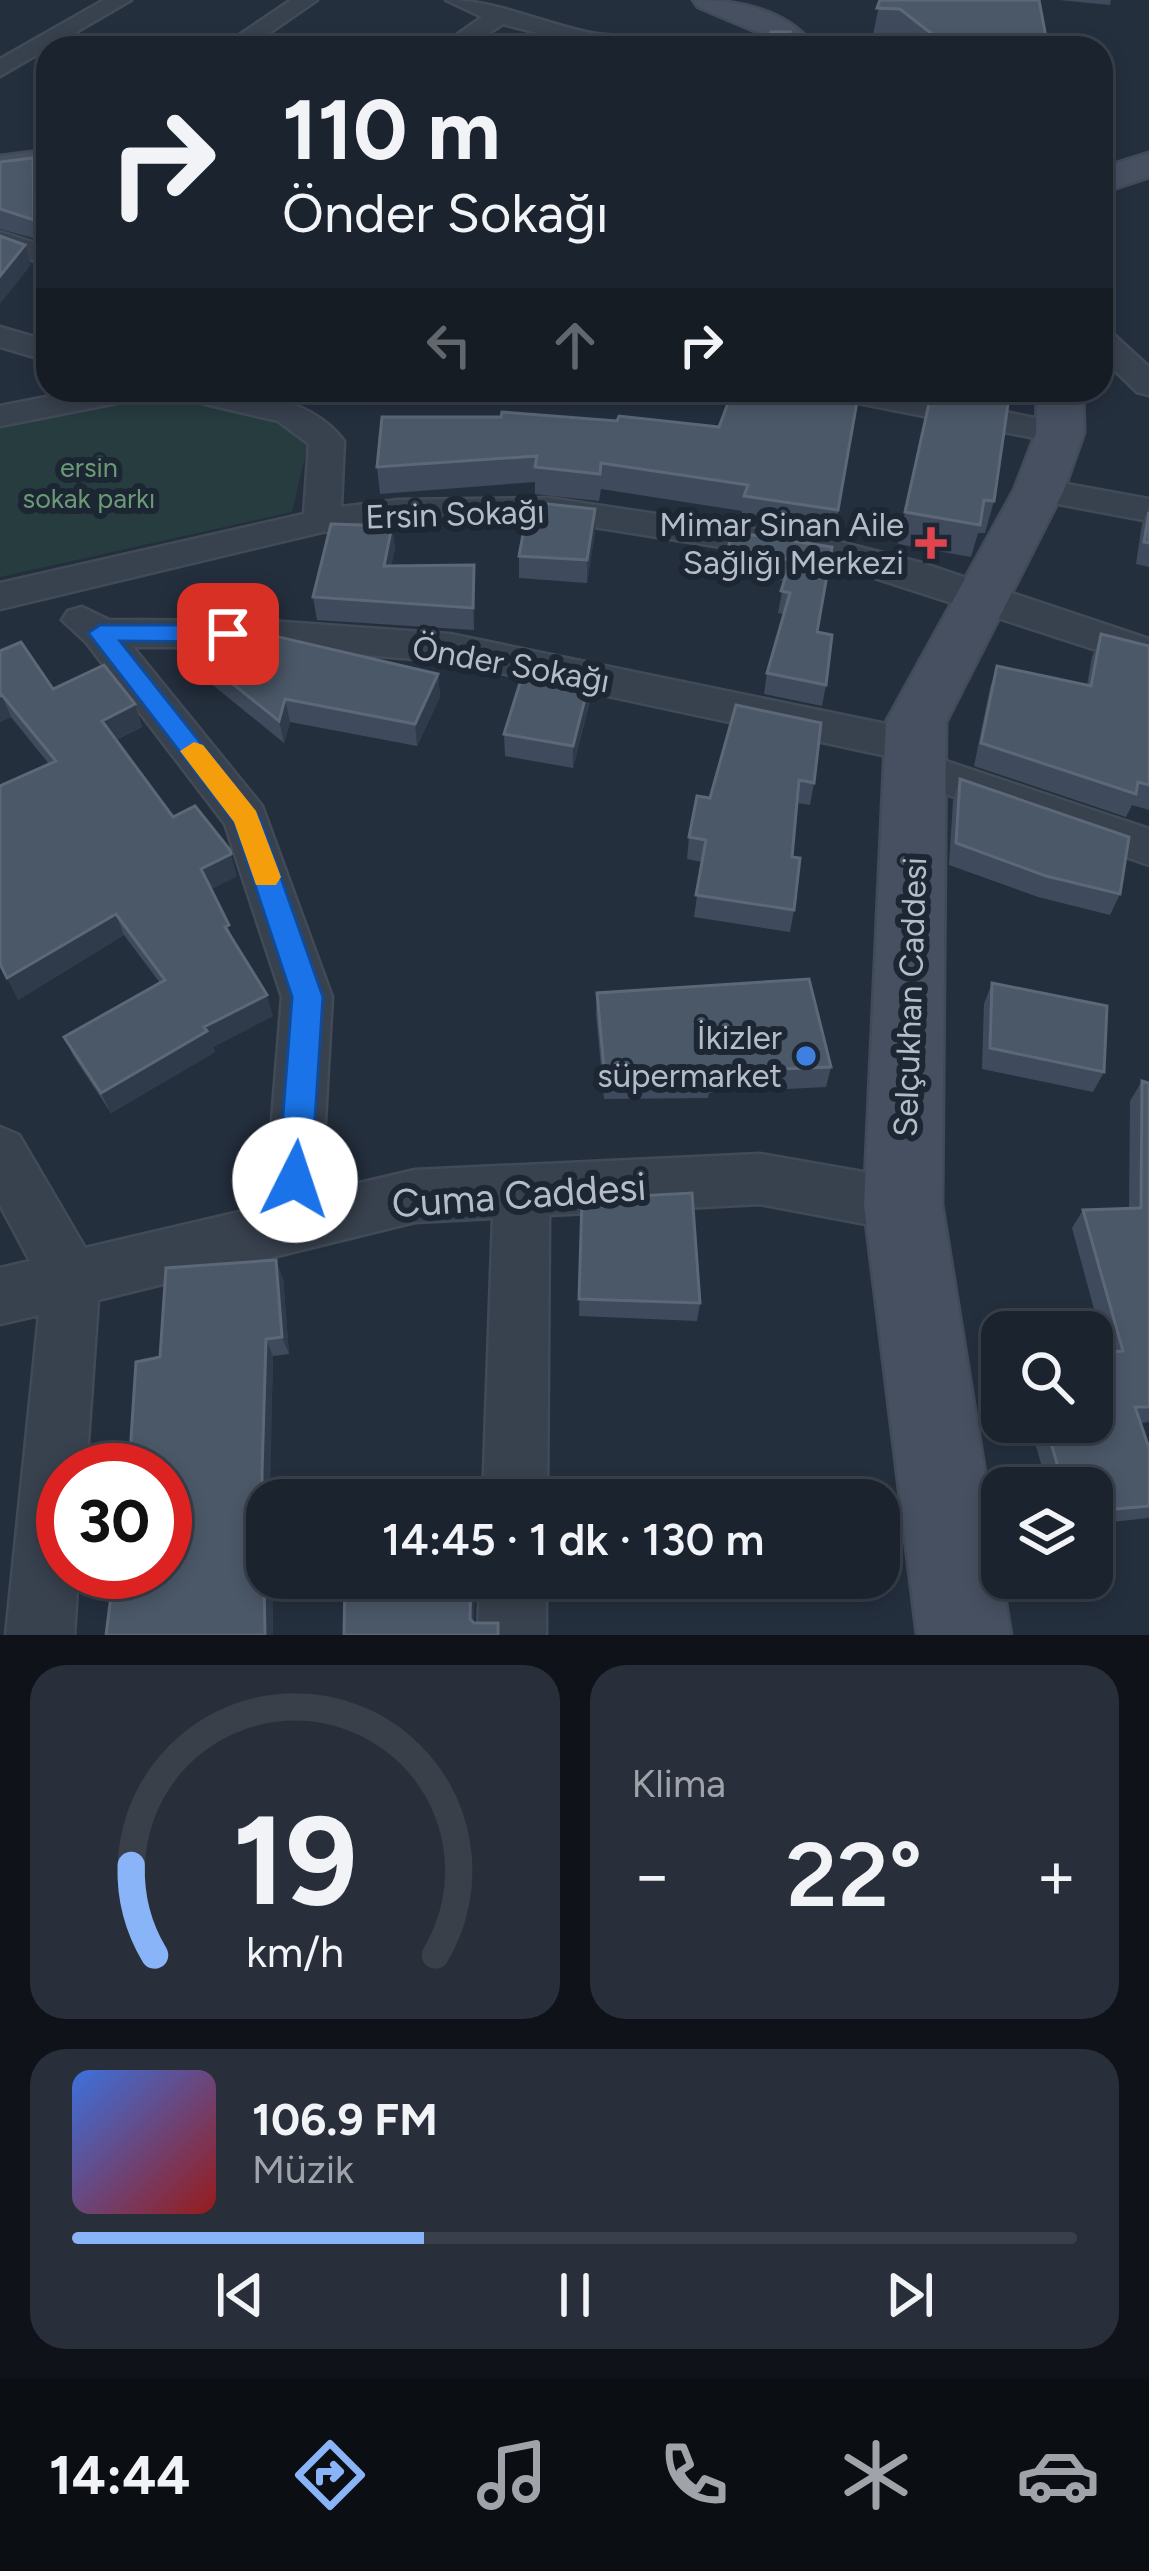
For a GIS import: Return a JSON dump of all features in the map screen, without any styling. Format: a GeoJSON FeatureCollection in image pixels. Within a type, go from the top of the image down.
{"type":"FeatureCollection","features":[{"type":"Feature","properties":{"kind":"street"},"geometry":{"type":"LineString","coordinates":[[57,36],[120,0]]}},
{"type":"Feature","properties":{"kind":"street"},"geometry":{"type":"LineString","coordinates":[[250,36],[305,0]]}},
{"type":"Feature","properties":{"kind":"street"},"geometry":{"type":"LineString","coordinates":[[457,0],[575,36]]}},
{"type":"Feature","properties":{"kind":"street"},"geometry":{"type":"LineString","coordinates":[[709,0],[789,36]]}},
{"type":"Feature","properties":{"kind":"street"},"geometry":{"type":"LineString","coordinates":[[751,0],[790,16],[802,36]]}},
{"type":"Feature","properties":{"kind":"street"},"geometry":{"type":"LineString","coordinates":[[469,36],[500,16]]}},
{"type":"Feature","properties":{"kind":"street"},"geometry":{"type":"LineString","coordinates":[[1,68],[36,48]]}},
{"type":"Feature","properties":{"kind":"street"},"geometry":{"type":"LineString","coordinates":[[1,68],[36,75]]}},
{"type":"Feature","properties":{"kind":"street"},"geometry":{"type":"LineString","coordinates":[[0,167],[36,162]]}},
{"type":"Feature","properties":{"kind":"street"},"geometry":{"type":"LineString","coordinates":[[1113,165],[1149,163]]}},
{"type":"Feature","properties":{"kind":"street"},"geometry":{"type":"LineString","coordinates":[[1113,176],[1149,163]]}},
{"type":"Feature","properties":{"kind":"street"},"geometry":{"type":"LineString","coordinates":[[0,240],[36,234]]}},
{"type":"Feature","properties":{"kind":"street"},"geometry":{"type":"LineString","coordinates":[[0,240],[36,252]]}},
{"type":"Feature","properties":{"kind":"street"},"geometry":{"type":"LineString","coordinates":[[0,337],[36,348]]}},
{"type":"Feature","properties":{"kind":"street"},"geometry":{"type":"LineString","coordinates":[[1113,351],[1149,385]]}},
{"type":"Feature","properties":{"kind":"street"},"geometry":{"type":"LineString","coordinates":[[0,416],[71,402]]}},
{"type":"Feature","properties":{"kind":"street"},"geometry":{"type":"LineString","coordinates":[[239,402],[290,414],[327,441],[322,521]]}},
{"type":"Feature","properties":{"kind":"street"},"geometry":{"type":"LineString","coordinates":[[896,402],[1053,438],[1149,510]]}},
{"type":"Feature","properties":{"kind":"street","name":"Selçukhan Caddesi"},"geometry":{"type":"LineString","coordinates":[[964,1635],[903,1205],[916,722],[1053,438]]}},
{"type":"Feature","properties":{"kind":"street","name":"Ersin Sokağı"},"geometry":{"type":"LineString","coordinates":[[18,592],[322,521],[418,510],[550,509],[836,553],[1149,653]]}},
{"type":"Feature","properties":{"kind":"street"},"geometry":{"type":"LineString","coordinates":[[18,592],[100,633],[246,818],[308,997],[291,1226]]}},
{"type":"Feature","properties":{"kind":"street","name":"Önder Sokağı"},"geometry":{"type":"LineString","coordinates":[[100,633],[271,634],[450,648],[917,757],[1149,847]]}},
{"type":"Feature","properties":{"kind":"street"},"geometry":{"type":"LineString","coordinates":[[0,1152],[70,1280],[40,1635]]}},
{"type":"Feature","properties":{"kind":"street","name":"Cuma Caddesi"},"geometry":{"type":"LineString","coordinates":[[0,1297],[415,1196],[760,1179],[903,1205]]}},
{"type":"Feature","properties":{"kind":"street"},"geometry":{"type":"LineString","coordinates":[[515,1479],[522,1191]]}},
{"type":"Feature","properties":{"kind":"street"},"geometry":{"type":"LineString","coordinates":[[512,1635],[513,1599]]}},
{"type":"Feature","properties":{"kind":"green space","name":"ersin sokak parkı"},"geometry":{"type":"Polygon","coordinates":[[[119,402],[202,402],[283,422],[308,445],[292,512],[0,577],[0,425],[119,402]]]}},
{"type":"Feature","properties":{"kind":"building"},"geometry":{"type":"Polygon","coordinates":[[[880,0],[1039,0],[1046,36],[935,36],[900,9],[877,8],[880,0]]]}},
{"type":"Feature","properties":{"kind":"building"},"geometry":{"type":"Polygon","coordinates":[[[33,158],[34,220],[0,209],[0,162],[33,158]]]}},
{"type":"Feature","properties":{"kind":"building"},"geometry":{"type":"Polygon","coordinates":[[[0,236],[25,245],[0,276],[0,236]]]}},
{"type":"Feature","properties":{"kind":"building"},"geometry":{"type":"Polygon","coordinates":[[[728,402],[857,402],[838,510],[744,496],[748,485],[601,463],[600,474],[535,467],[537,456],[377,467],[382,417],[501,417],[502,412],[617,421],[619,416],[719,427],[728,402]]]}},
{"type":"Feature","properties":{"kind":"building"},"geometry":{"type":"Polygon","coordinates":[[[929,402],[1008,404],[994,501],[984,500],[980,525],[905,512],[929,402]]]}},
{"type":"Feature","properties":{"kind":"building"},"geometry":{"type":"Polygon","coordinates":[[[529,502],[595,509],[587,560],[519,556],[529,502]]]}},
{"type":"Feature","properties":{"kind":"building"},"geometry":{"type":"Polygon","coordinates":[[[331,524],[392,526],[384,566],[474,565],[473,608],[313,597],[331,524]]]}},
{"type":"Feature","properties":{"kind":"building"},"geometry":{"type":"Polygon","coordinates":[[[733,532],[832,547],[817,632],[832,635],[826,685],[767,673],[790,593],[781,591],[791,560],[728,548],[733,532]]]}},
{"type":"Feature","properties":{"kind":"building"},"geometry":{"type":"Polygon","coordinates":[[[217,629],[244,629],[438,674],[415,724],[285,699],[279,721],[203,660],[217,629]]]}},
{"type":"Feature","properties":{"kind":"building"},"geometry":{"type":"Polygon","coordinates":[[[1101,634],[1149,646],[1149,785],[1138,782],[1136,794],[981,743],[997,666],[1091,686],[1101,634]]]}},
{"type":"Feature","properties":{"kind":"building"},"geometry":{"type":"Polygon","coordinates":[[[21,642],[53,689],[104,665],[135,704],[102,721],[173,817],[195,806],[230,850],[231,854],[201,869],[229,925],[225,927],[267,995],[204,1027],[207,1031],[101,1093],[64,1037],[165,980],[116,914],[7,978],[0,964],[0,786],[56,761],[0,696],[0,651],[21,642]]]}},
{"type":"Feature","properties":{"kind":"building"},"geometry":{"type":"Polygon","coordinates":[[[525,667],[590,679],[573,746],[504,734],[525,667]]]}},
{"type":"Feature","properties":{"kind":"building"},"geometry":{"type":"Polygon","coordinates":[[[736,705],[821,723],[814,783],[799,780],[792,857],[800,858],[794,910],[696,895],[706,840],[689,837],[697,796],[710,798],[736,705]]]}},
{"type":"Feature","properties":{"kind":"building"},"geometry":{"type":"Polygon","coordinates":[[[960,779],[1129,837],[1120,894],[1046,876],[956,843],[960,779]]]}},
{"type":"Feature","properties":{"kind":"building"},"geometry":{"type":"Polygon","coordinates":[[[809,979],[831,1067],[710,1072],[711,1078],[605,1079],[597,993],[809,979]]]}},
{"type":"Feature","properties":{"kind":"building"},"geometry":{"type":"Polygon","coordinates":[[[992,983],[1107,1006],[1104,1072],[990,1048],[992,983]]]}},
{"type":"Feature","properties":{"kind":"building"},"geometry":{"type":"Polygon","coordinates":[[[1142,1081],[1149,1083],[1149,1407],[1135,1407],[1149,1448],[1149,1506],[1113,1509],[1113,1467],[1058,1467],[1051,1443],[1113,1443],[1113,1352],[1123,1351],[1083,1210],[1141,1208],[1142,1081]]]}},
{"type":"Feature","properties":{"kind":"building"},"geometry":{"type":"Polygon","coordinates":[[[692,1193],[700,1303],[579,1299],[582,1199],[692,1193]]]}},
{"type":"Feature","properties":{"kind":"building"},"geometry":{"type":"Polygon","coordinates":[[[276,1260],[282,1337],[266,1339],[262,1479],[246,1479],[246,1599],[264,1599],[265,1635],[106,1635],[111,1599],[192,1599],[192,1443],[131,1443],[136,1362],[160,1357],[166,1268],[276,1260]]]}},
{"type":"Feature","properties":{"kind":"building"},"geometry":{"type":"Polygon","coordinates":[[[345,1599],[470,1599],[474,1623],[498,1623],[498,1635],[344,1635],[345,1599]]]}},
{"type":"Feature","properties":{"kind":"slow traffic"},"geometry":{"type":"LineString","coordinates":[[194,751],[246,818],[266,877]]}},
{"type":"Feature","properties":{"kind":"place","name":"Mimar Sinan Aile Sağlığı Merkezi"},"geometry":{"type":"Point","coordinates":[931,543]}},
{"type":"Feature","properties":{"kind":"place","name":"İkizler süpermarket"},"geometry":{"type":"Point","coordinates":[806,1056]}},
{"type":"Feature","properties":{"kind":"route"},"geometry":{"type":"LineString","coordinates":[[228,634],[100,633],[246,818],[308,997],[295,1180]]}}]}
